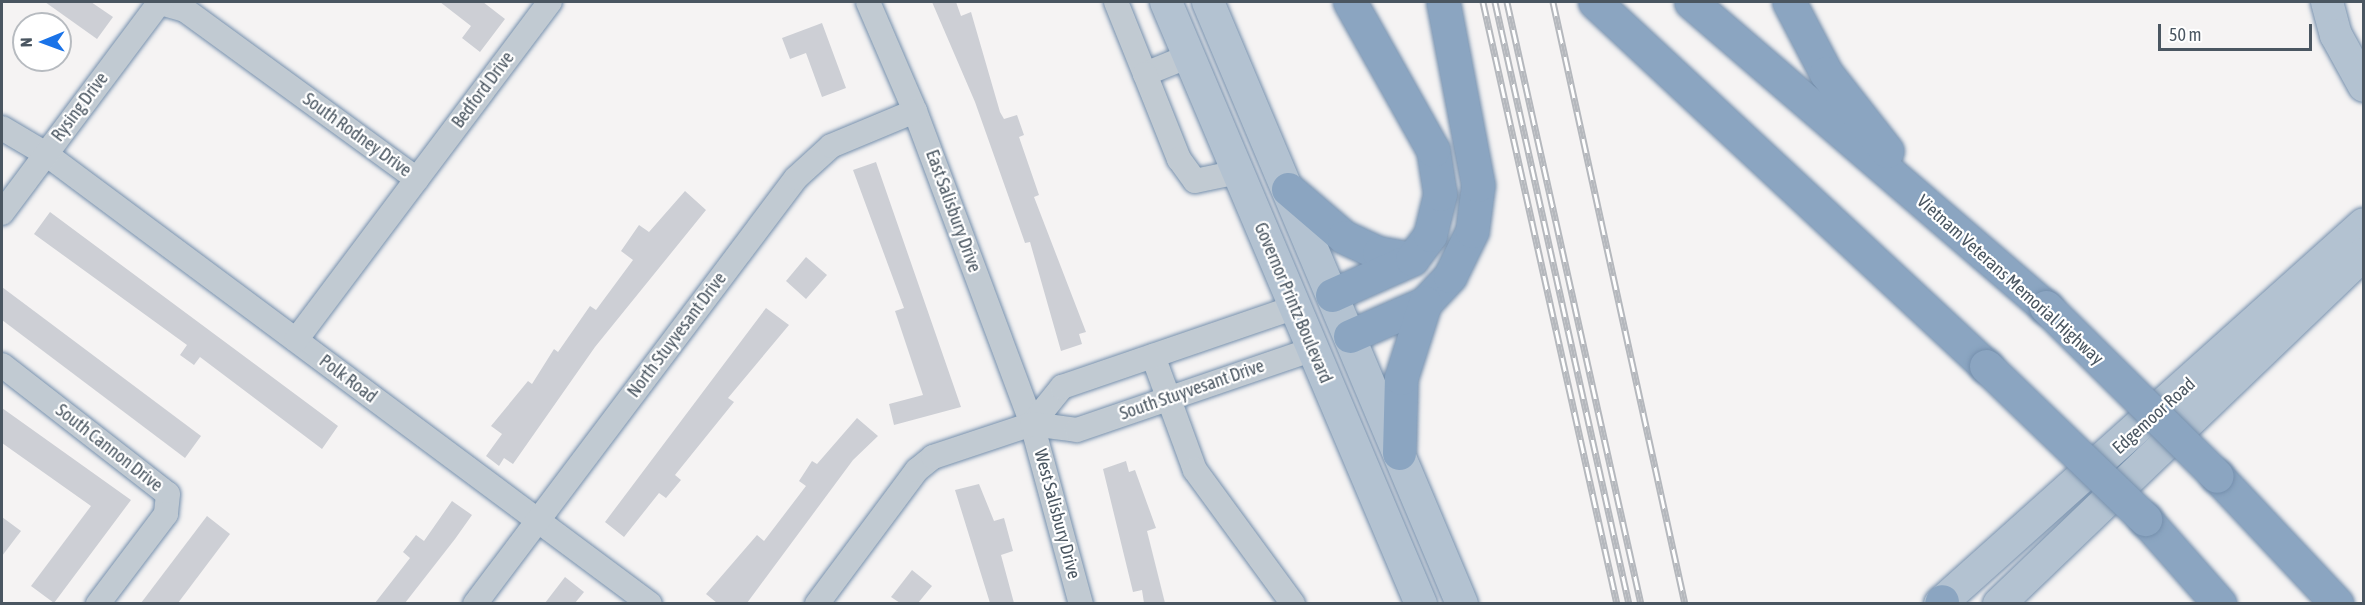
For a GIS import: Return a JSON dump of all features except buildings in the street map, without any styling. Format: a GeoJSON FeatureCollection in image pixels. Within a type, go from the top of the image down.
{"type":"FeatureCollection","features":[{"type":"Feature","properties":{"kind":"highway"},"geometry":{"type":"LineString","coordinates":[[1332,295],[1412,259],[1430,235],[1438,211],[1439,171],[1417,118],[1350,2]]}},
{"type":"Feature","properties":{"kind":"highway"},"geometry":{"type":"LineString","coordinates":[[1399,453],[1401,378],[1425,303],[1464,253],[1478,185],[1443,2]]}},
{"type":"Feature","properties":{"kind":"highway"},"geometry":{"type":"LineString","coordinates":[[1595,2],[1986,366],[2145,519],[2220,603]]}},
{"type":"Feature","properties":{"kind":"highway","name":"Vietnam Veterans Memorial Highway"},"geometry":{"type":"LineString","coordinates":[[1691,2],[2046,308],[2217,476],[2337,603]]}},
{"type":"Feature","properties":{"kind":"highway"},"geometry":{"type":"LineString","coordinates":[[1789,2],[1826,73],[1933,210]]}},
{"type":"Feature","properties":{"kind":"highway"},"geometry":{"type":"LineString","coordinates":[[1288,189],[1344,237],[1379,253],[1412,259]]}},
{"type":"Feature","properties":{"kind":"highway"},"geometry":{"type":"LineString","coordinates":[[1350,336],[1425,303]]}},
{"type":"Feature","properties":{"kind":"main road","name":"Governor Printz Boulevard"},"geometry":{"type":"LineString","coordinates":[[1166,2],[1421,603]]}},
{"type":"Feature","properties":{"kind":"main road"},"geometry":{"type":"LineString","coordinates":[[1208,2],[1462,603]]}},
{"type":"Feature","properties":{"kind":"main road"},"geometry":{"type":"LineString","coordinates":[[2327,2],[2336,35],[2364,86]]}},
{"type":"Feature","properties":{"kind":"main road"},"geometry":{"type":"LineString","coordinates":[[2335,2],[2364,59]]}},
{"type":"Feature","properties":{"kind":"main road","name":"Edgemoor Road"},"geometry":{"type":"LineString","coordinates":[[1999,603],[2263,353],[2359,234]]}},
{"type":"Feature","properties":{"kind":"main road","name":"Edgemoor Road"},"geometry":{"type":"LineString","coordinates":[[1941,603],[2359,234]]}},
{"type":"Feature","properties":{"kind":"main road"},"geometry":{"type":"LineString","coordinates":[[2263,353],[2364,271]]}},
{"type":"Feature","properties":{"kind":"main road"},"geometry":{"type":"LineString","coordinates":[[1295,307],[1332,295]]}},
{"type":"Feature","properties":{"kind":"main road","name":"South Stuyvesant Drive"},"geometry":{"type":"LineString","coordinates":[[1313,349],[1350,336]]}},
{"type":"Feature","properties":{"kind":"street","name":"Rysing Drive"},"geometry":{"type":"LineString","coordinates":[[2,213],[159,2]]}},
{"type":"Feature","properties":{"kind":"street","name":"South Rodney Drive"},"geometry":{"type":"LineString","coordinates":[[159,2],[185,10],[417,179],[296,340]]}},
{"type":"Feature","properties":{"kind":"street","name":"East Salisbury Drive"},"geometry":{"type":"LineString","coordinates":[[868,2],[915,111],[1032,424]]}},
{"type":"Feature","properties":{"kind":"street"},"geometry":{"type":"LineString","coordinates":[[1116,2],[1179,159],[1195,181],[1238,172]]}},
{"type":"Feature","properties":{"kind":"street","name":"Bedford Drive"},"geometry":{"type":"LineString","coordinates":[[417,179],[544,4]]}},
{"type":"Feature","properties":{"kind":"street"},"geometry":{"type":"LineString","coordinates":[[1145,74],[1189,56]]}},
{"type":"Feature","properties":{"kind":"street","name":"North Stuyvesant Drive"},"geometry":{"type":"LineString","coordinates":[[475,603],[796,177],[831,146],[915,111]]}},
{"type":"Feature","properties":{"kind":"street","name":"Polk Road"},"geometry":{"type":"LineString","coordinates":[[2,129],[46,154],[650,603]]}},
{"type":"Feature","properties":{"kind":"street"},"geometry":{"type":"LineString","coordinates":[[1032,424],[1062,387],[1295,307]]}},
{"type":"Feature","properties":{"kind":"street","name":"South Stuyvesant Drive"},"geometry":{"type":"LineString","coordinates":[[817,603],[917,470],[952,447],[1032,424],[1077,430],[1313,349]]}},
{"type":"Feature","properties":{"kind":"street"},"geometry":{"type":"LineString","coordinates":[[1152,356],[1196,470],[1293,603]]}},
{"type":"Feature","properties":{"kind":"street","name":"South Cannon Drive"},"geometry":{"type":"LineString","coordinates":[[2,365],[168,494],[166,514],[98,603]]}},
{"type":"Feature","properties":{"kind":"street","name":"West Salisbury Drive"},"geometry":{"type":"LineString","coordinates":[[1032,424],[1081,603]]}},
{"type":"Feature","properties":{"kind":"railway"},"geometry":{"type":"LineString","coordinates":[[1483,2],[1617,604]]}},
{"type":"Feature","properties":{"kind":"railway"},"geometry":{"type":"LineString","coordinates":[[1495,2],[1629,604]]}},
{"type":"Feature","properties":{"kind":"railway"},"geometry":{"type":"LineString","coordinates":[[1507,2],[1641,604]]}},
{"type":"Feature","properties":{"kind":"railway"},"geometry":{"type":"LineString","coordinates":[[1553,2],[1685,604]]}}]}
